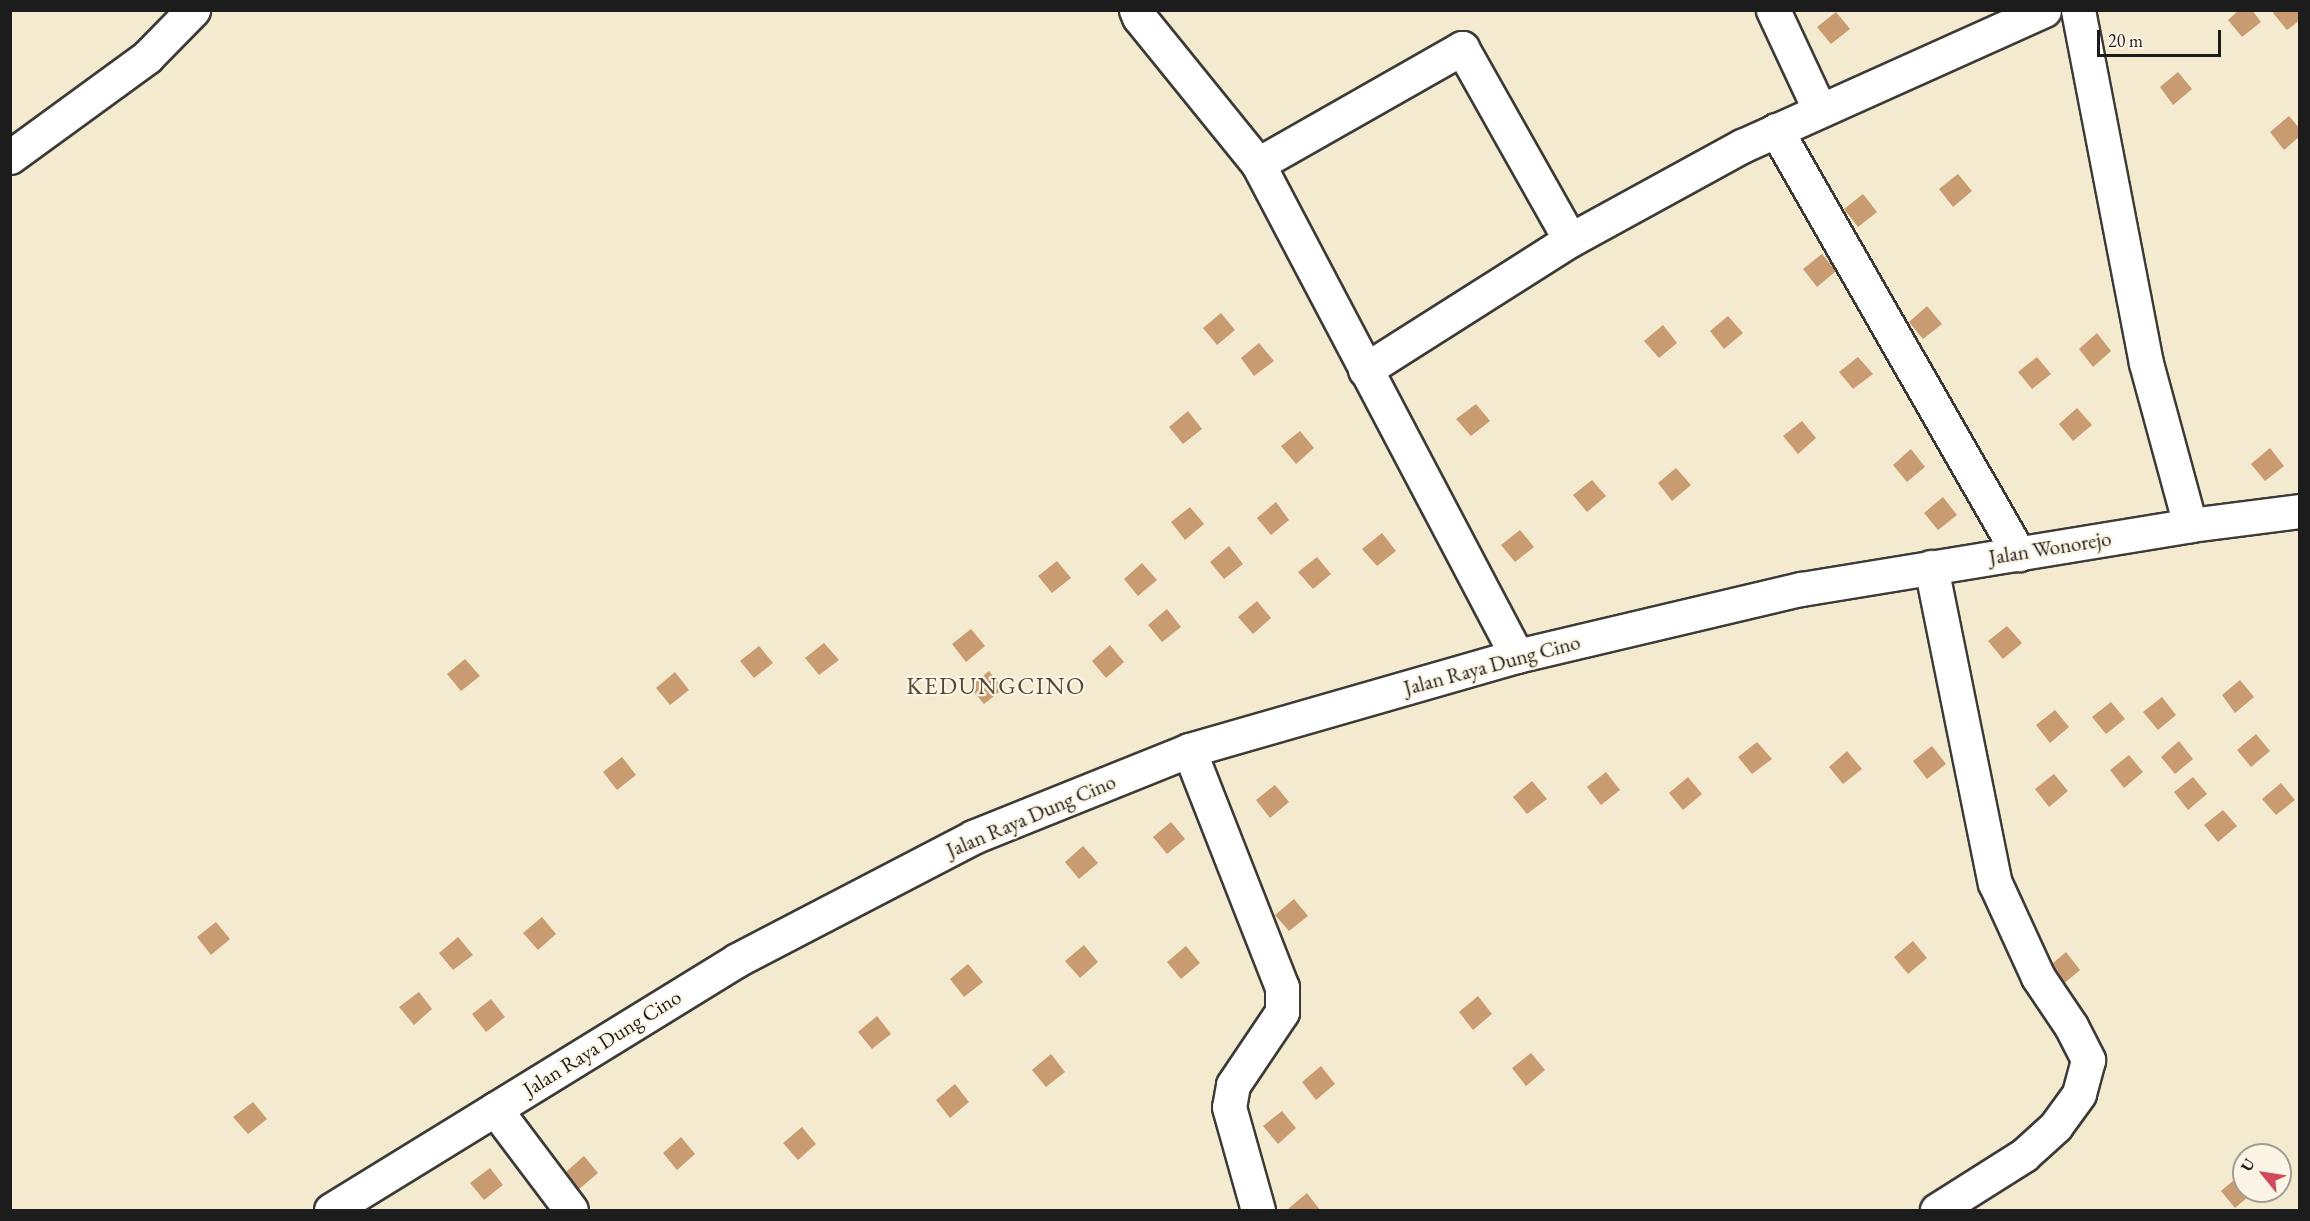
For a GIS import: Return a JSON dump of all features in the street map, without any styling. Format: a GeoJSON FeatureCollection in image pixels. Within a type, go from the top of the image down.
{"type":"FeatureCollection","features":[{"type":"Feature","properties":{"kind":"street"},"geometry":{"type":"LineString","coordinates":[[10,157],[147,57],[193,10]]}},
{"type":"Feature","properties":{"kind":"street"},"geometry":{"type":"LineString","coordinates":[[1136,10],[1138,17],[1258,164],[1517,656]]}},
{"type":"Feature","properties":{"kind":"street"},"geometry":{"type":"LineString","coordinates":[[1773,10],[1820,111]]}},
{"type":"Feature","properties":{"kind":"street"},"geometry":{"type":"LineString","coordinates":[[1365,370],[1570,240],[1742,146],[2044,10]]}},
{"type":"Feature","properties":{"kind":"street"},"geometry":{"type":"LineString","coordinates":[[2078,10],[2146,363],[2190,525]]}},
{"type":"Feature","properties":{"kind":"street"},"geometry":{"type":"LineString","coordinates":[[1258,164],[1462,48],[1570,240]]}},
{"type":"Feature","properties":{"kind":"street"},"geometry":{"type":"LineString","coordinates":[[1776,130],[2019,554]]}},
{"type":"Feature","properties":{"kind":"street","name":"Jalan Wonorejo"},"geometry":{"type":"LineString","coordinates":[[1801,589],[2190,525],[2300,512]]}},
{"type":"Feature","properties":{"kind":"street"},"geometry":{"type":"LineString","coordinates":[[1931,567],[1995,883],[2038,977],[2071,1026],[2088,1060],[2079,1094],[2056,1126],[2024,1155],[1937,1210]]}},
{"type":"Feature","properties":{"kind":"street","name":"Jalan Raya Dung Cino"},"geometry":{"type":"LineString","coordinates":[[331,1210],[737,960],[952,848],[1189,750],[1517,656],[1801,589]]}},
{"type":"Feature","properties":{"kind":"street"},"geometry":{"type":"LineString","coordinates":[[1189,750],[1282,987],[1282,1012],[1233,1085],[1229,1107],[1258,1210]]}},
{"type":"Feature","properties":{"kind":"street"},"geometry":{"type":"LineString","coordinates":[[495,1109],[571,1210]]}},
{"type":"Feature","properties":{"kind":"building"},"geometry":{"type":"Polygon","coordinates":[[[2239,10],[2252,10],[2261,22],[2242,37],[2228,20],[2239,10]]]}},
{"type":"Feature","properties":{"kind":"building"},"geometry":{"type":"Polygon","coordinates":[[[2276,10],[2300,10],[2300,20],[2287,30],[2273,13],[2276,10]]]}},
{"type":"Feature","properties":{"kind":"building"},"geometry":{"type":"Polygon","coordinates":[[[1836,12],[1850,29],[1831,44],[1817,27],[1836,12]]]}},
{"type":"Feature","properties":{"kind":"building"},"geometry":{"type":"Polygon","coordinates":[[[2178,72],[2192,89],[2173,105],[2160,87],[2178,72]]]}},
{"type":"Feature","properties":{"kind":"building"},"geometry":{"type":"Polygon","coordinates":[[[2289,116],[2300,129],[2300,136],[2284,150],[2270,132],[2289,116]]]}},
{"type":"Feature","properties":{"kind":"building"},"geometry":{"type":"Polygon","coordinates":[[[1958,174],[1972,191],[1953,207],[1939,189],[1958,174]]]}},
{"type":"Feature","properties":{"kind":"building"},"geometry":{"type":"Polygon","coordinates":[[[1863,194],[1877,212],[1858,227],[1844,209],[1863,194]]]}},
{"type":"Feature","properties":{"kind":"building"},"geometry":{"type":"Polygon","coordinates":[[[1822,254],[1836,271],[1817,287],[1803,269],[1822,254]]]}},
{"type":"Feature","properties":{"kind":"building"},"geometry":{"type":"Polygon","coordinates":[[[1927,306],[1942,324],[1923,339],[1909,322],[1927,306]]]}},
{"type":"Feature","properties":{"kind":"building"},"geometry":{"type":"Polygon","coordinates":[[[1221,313],[1235,330],[1217,345],[1203,328],[1221,313]]]}},
{"type":"Feature","properties":{"kind":"building"},"geometry":{"type":"Polygon","coordinates":[[[1728,316],[1743,333],[1724,349],[1710,331],[1728,316]]]}},
{"type":"Feature","properties":{"kind":"building"},"geometry":{"type":"Polygon","coordinates":[[[1663,325],[1677,343],[1659,358],[1644,341],[1663,325]]]}},
{"type":"Feature","properties":{"kind":"building"},"geometry":{"type":"Polygon","coordinates":[[[2097,333],[2111,351],[2093,367],[2079,349],[2097,333]]]}},
{"type":"Feature","properties":{"kind":"building"},"geometry":{"type":"Polygon","coordinates":[[[1259,343],[1274,361],[1254,376],[1241,358],[1259,343]]]}},
{"type":"Feature","properties":{"kind":"building"},"geometry":{"type":"Polygon","coordinates":[[[1858,357],[1873,374],[1853,389],[1839,372],[1858,357]]]}},
{"type":"Feature","properties":{"kind":"building"},"geometry":{"type":"Polygon","coordinates":[[[2037,357],[2051,374],[2032,389],[2018,372],[2037,357]]]}},
{"type":"Feature","properties":{"kind":"building"},"geometry":{"type":"Polygon","coordinates":[[[1476,404],[1490,421],[1471,436],[1456,419],[1476,404]]]}},
{"type":"Feature","properties":{"kind":"building"},"geometry":{"type":"Polygon","coordinates":[[[2077,408],[2092,425],[2073,441],[2059,424],[2077,408]]]}},
{"type":"Feature","properties":{"kind":"building"},"geometry":{"type":"Polygon","coordinates":[[[1188,411],[1202,429],[1183,444],[1169,427],[1188,411]]]}},
{"type":"Feature","properties":{"kind":"building"},"geometry":{"type":"Polygon","coordinates":[[[1802,421],[1816,438],[1798,454],[1783,436],[1802,421]]]}},
{"type":"Feature","properties":{"kind":"building"},"geometry":{"type":"Polygon","coordinates":[[[1300,431],[1314,448],[1296,464],[1281,446],[1300,431]]]}},
{"type":"Feature","properties":{"kind":"building"},"geometry":{"type":"Polygon","coordinates":[[[2270,448],[2284,466],[2265,481],[2251,464],[2270,448]]]}},
{"type":"Feature","properties":{"kind":"building"},"geometry":{"type":"Polygon","coordinates":[[[1911,449],[1925,467],[1907,482],[1893,465],[1911,449]]]}},
{"type":"Feature","properties":{"kind":"building"},"geometry":{"type":"Polygon","coordinates":[[[1676,468],[1691,485],[1672,501],[1658,483],[1676,468]]]}},
{"type":"Feature","properties":{"kind":"building"},"geometry":{"type":"Polygon","coordinates":[[[1592,480],[1606,496],[1587,512],[1573,495],[1592,480]]]}},
{"type":"Feature","properties":{"kind":"building"},"geometry":{"type":"Polygon","coordinates":[[[1943,497],[1957,515],[1938,530],[1924,513],[1943,497]]]}},
{"type":"Feature","properties":{"kind":"building"},"geometry":{"type":"Polygon","coordinates":[[[1276,502],[1289,520],[1271,535],[1257,518],[1276,502]]]}},
{"type":"Feature","properties":{"kind":"building"},"geometry":{"type":"Polygon","coordinates":[[[1190,507],[1204,524],[1185,540],[1171,522],[1190,507]]]}},
{"type":"Feature","properties":{"kind":"building"},"geometry":{"type":"Polygon","coordinates":[[[1520,530],[1534,547],[1515,562],[1501,545],[1520,530]]]}},
{"type":"Feature","properties":{"kind":"building"},"geometry":{"type":"Polygon","coordinates":[[[1382,533],[1396,551],[1377,566],[1362,549],[1382,533]]]}},
{"type":"Feature","properties":{"kind":"building"},"geometry":{"type":"Polygon","coordinates":[[[1229,546],[1243,564],[1224,579],[1210,562],[1229,546]]]}},
{"type":"Feature","properties":{"kind":"building"},"geometry":{"type":"Polygon","coordinates":[[[1317,557],[1331,574],[1313,589],[1298,572],[1317,557]]]}},
{"type":"Feature","properties":{"kind":"building"},"geometry":{"type":"Polygon","coordinates":[[[1057,561],[1071,578],[1052,593],[1038,576],[1057,561]]]}},
{"type":"Feature","properties":{"kind":"building"},"geometry":{"type":"Polygon","coordinates":[[[1142,563],[1157,580],[1138,596],[1124,579],[1142,563]]]}},
{"type":"Feature","properties":{"kind":"building"},"geometry":{"type":"Polygon","coordinates":[[[1257,601],[1271,618],[1253,634],[1238,617],[1257,601]]]}},
{"type":"Feature","properties":{"kind":"building"},"geometry":{"type":"Polygon","coordinates":[[[1167,609],[1181,627],[1162,642],[1148,625],[1167,609]]]}},
{"type":"Feature","properties":{"kind":"building"},"geometry":{"type":"Polygon","coordinates":[[[2007,626],[2022,643],[2003,659],[1988,641],[2007,626]]]}},
{"type":"Feature","properties":{"kind":"building"},"geometry":{"type":"Polygon","coordinates":[[[971,629],[985,646],[966,662],[952,644],[971,629]]]}},
{"type":"Feature","properties":{"kind":"building"},"geometry":{"type":"Polygon","coordinates":[[[824,643],[839,660],[819,675],[805,658],[824,643]]]}},
{"type":"Feature","properties":{"kind":"building"},"geometry":{"type":"Polygon","coordinates":[[[1110,645],[1124,662],[1106,678],[1092,661],[1110,645]]]}},
{"type":"Feature","properties":{"kind":"building"},"geometry":{"type":"Polygon","coordinates":[[[759,646],[773,663],[754,678],[740,661],[759,646]]]}},
{"type":"Feature","properties":{"kind":"building"},"geometry":{"type":"Polygon","coordinates":[[[465,659],[480,676],[461,691],[447,674],[465,659]]]}},
{"type":"Feature","properties":{"kind":"building"},"geometry":{"type":"Polygon","coordinates":[[[989,671],[1003,689],[984,704],[970,687],[989,671]]]}},
{"type":"Feature","properties":{"kind":"building"},"geometry":{"type":"Polygon","coordinates":[[[675,672],[689,690],[670,705],[656,688],[675,672]]]}},
{"type":"Feature","properties":{"kind":"building"},"geometry":{"type":"Polygon","coordinates":[[[2240,680],[2254,697],[2235,713],[2222,695],[2240,680]]]}},
{"type":"Feature","properties":{"kind":"building"},"geometry":{"type":"Polygon","coordinates":[[[2162,697],[2176,715],[2158,730],[2143,712],[2162,697]]]}},
{"type":"Feature","properties":{"kind":"building"},"geometry":{"type":"Polygon","coordinates":[[[2111,702],[2125,719],[2106,734],[2092,717],[2111,702]]]}},
{"type":"Feature","properties":{"kind":"building"},"geometry":{"type":"Polygon","coordinates":[[[2055,710],[2069,727],[2050,743],[2036,725],[2055,710]]]}},
{"type":"Feature","properties":{"kind":"building"},"geometry":{"type":"Polygon","coordinates":[[[2256,734],[2270,751],[2251,767],[2237,750],[2256,734]]]}},
{"type":"Feature","properties":{"kind":"building"},"geometry":{"type":"Polygon","coordinates":[[[2179,741],[2193,759],[2175,774],[2161,757],[2179,741]]]}},
{"type":"Feature","properties":{"kind":"building"},"geometry":{"type":"Polygon","coordinates":[[[1757,742],[1772,759],[1752,774],[1738,757],[1757,742]]]}},
{"type":"Feature","properties":{"kind":"building"},"geometry":{"type":"Polygon","coordinates":[[[1932,746],[1946,764],[1927,779],[1913,761],[1932,746]]]}},
{"type":"Feature","properties":{"kind":"building"},"geometry":{"type":"Polygon","coordinates":[[[1847,751],[1862,769],[1843,784],[1829,767],[1847,751]]]}},
{"type":"Feature","properties":{"kind":"building"},"geometry":{"type":"Polygon","coordinates":[[[2129,755],[2143,772],[2124,788],[2110,770],[2129,755]]]}},
{"type":"Feature","properties":{"kind":"building"},"geometry":{"type":"Polygon","coordinates":[[[622,757],[636,775],[617,790],[603,772],[622,757]]]}},
{"type":"Feature","properties":{"kind":"building"},"geometry":{"type":"Polygon","coordinates":[[[1606,772],[1620,790],[1601,805],[1587,787],[1606,772]]]}},
{"type":"Feature","properties":{"kind":"building"},"geometry":{"type":"Polygon","coordinates":[[[2054,774],[2068,791],[2049,807],[2035,789],[2054,774]]]}},
{"type":"Feature","properties":{"kind":"building"},"geometry":{"type":"Polygon","coordinates":[[[1688,777],[1702,794],[1683,810],[1669,793],[1688,777]]]}},
{"type":"Feature","properties":{"kind":"building"},"geometry":{"type":"Polygon","coordinates":[[[2193,777],[2207,794],[2188,810],[2174,792],[2193,777]]]}},
{"type":"Feature","properties":{"kind":"building"},"geometry":{"type":"Polygon","coordinates":[[[1532,781],[1547,799],[1527,814],[1513,797],[1532,781]]]}},
{"type":"Feature","properties":{"kind":"building"},"geometry":{"type":"Polygon","coordinates":[[[2281,783],[2295,800],[2276,815],[2262,799],[2281,783]]]}},
{"type":"Feature","properties":{"kind":"building"},"geometry":{"type":"Polygon","coordinates":[[[1275,785],[1289,802],[1270,818],[1256,800],[1275,785]]]}},
{"type":"Feature","properties":{"kind":"building"},"geometry":{"type":"Polygon","coordinates":[[[2223,810],[2237,826],[2218,842],[2204,825],[2223,810]]]}},
{"type":"Feature","properties":{"kind":"building"},"geometry":{"type":"Polygon","coordinates":[[[1171,822],[1185,839],[1167,854],[1153,837],[1171,822]]]}},
{"type":"Feature","properties":{"kind":"building"},"geometry":{"type":"Polygon","coordinates":[[[1083,846],[1098,863],[1079,879],[1065,862],[1083,846]]]}},
{"type":"Feature","properties":{"kind":"building"},"geometry":{"type":"Polygon","coordinates":[[[1294,899],[1308,916],[1289,931],[1275,915],[1294,899]]]}},
{"type":"Feature","properties":{"kind":"building"},"geometry":{"type":"Polygon","coordinates":[[[542,917],[556,934],[538,950],[523,933],[542,917]]]}},
{"type":"Feature","properties":{"kind":"building"},"geometry":{"type":"Polygon","coordinates":[[[216,922],[230,939],[211,955],[197,937],[216,922]]]}},
{"type":"Feature","properties":{"kind":"building"},"geometry":{"type":"Polygon","coordinates":[[[458,937],[473,955],[453,970],[439,953],[458,937]]]}},
{"type":"Feature","properties":{"kind":"building"},"geometry":{"type":"Polygon","coordinates":[[[1913,941],[1927,958],[1908,974],[1894,957],[1913,941]]]}},
{"type":"Feature","properties":{"kind":"building"},"geometry":{"type":"Polygon","coordinates":[[[1084,945],[1098,962],[1080,978],[1065,961],[1084,945]]]}},
{"type":"Feature","properties":{"kind":"building"},"geometry":{"type":"Polygon","coordinates":[[[1186,946],[1200,963],[1181,979],[1167,962],[1186,946]]]}},
{"type":"Feature","properties":{"kind":"building"},"geometry":{"type":"Polygon","coordinates":[[[2066,952],[2080,970],[2062,985],[2047,968],[2066,952]]]}},
{"type":"Feature","properties":{"kind":"building"},"geometry":{"type":"Polygon","coordinates":[[[968,964],[983,982],[964,997],[950,979],[968,964]]]}},
{"type":"Feature","properties":{"kind":"building"},"geometry":{"type":"Polygon","coordinates":[[[419,992],[432,1009],[414,1025],[399,1007],[419,992]]]}},
{"type":"Feature","properties":{"kind":"building"},"geometry":{"type":"Polygon","coordinates":[[[1478,996],[1492,1014],[1473,1030],[1459,1012],[1478,996]]]}},
{"type":"Feature","properties":{"kind":"building"},"geometry":{"type":"Polygon","coordinates":[[[491,999],[505,1017],[486,1032],[472,1014],[491,999]]]}},
{"type":"Feature","properties":{"kind":"building"},"geometry":{"type":"Polygon","coordinates":[[[877,1016],[891,1034],[872,1049],[858,1032],[877,1016]]]}},
{"type":"Feature","properties":{"kind":"building"},"geometry":{"type":"Polygon","coordinates":[[[1531,1053],[1545,1070],[1526,1086],[1512,1068],[1531,1053]]]}},
{"type":"Feature","properties":{"kind":"building"},"geometry":{"type":"Polygon","coordinates":[[[1051,1054],[1065,1072],[1046,1087],[1032,1070],[1051,1054]]]}},
{"type":"Feature","properties":{"kind":"building"},"geometry":{"type":"Polygon","coordinates":[[[1321,1066],[1335,1084],[1316,1100],[1302,1082],[1321,1066]]]}},
{"type":"Feature","properties":{"kind":"building"},"geometry":{"type":"Polygon","coordinates":[[[955,1084],[969,1102],[950,1118],[936,1100],[955,1084]]]}},
{"type":"Feature","properties":{"kind":"building"},"geometry":{"type":"Polygon","coordinates":[[[253,1102],[267,1119],[248,1134],[233,1117],[253,1102]]]}},
{"type":"Feature","properties":{"kind":"building"},"geometry":{"type":"Polygon","coordinates":[[[1282,1111],[1296,1128],[1278,1144],[1263,1126],[1282,1111]]]}},
{"type":"Feature","properties":{"kind":"building"},"geometry":{"type":"Polygon","coordinates":[[[802,1127],[816,1144],[798,1160],[783,1143],[802,1127]]]}},
{"type":"Feature","properties":{"kind":"building"},"geometry":{"type":"Polygon","coordinates":[[[681,1137],[695,1154],[677,1170],[663,1153],[681,1137]]]}},
{"type":"Feature","properties":{"kind":"building"},"geometry":{"type":"Polygon","coordinates":[[[584,1156],[598,1173],[579,1189],[566,1172],[584,1156]]]}},
{"type":"Feature","properties":{"kind":"building"},"geometry":{"type":"Polygon","coordinates":[[[490,1168],[503,1185],[484,1200],[470,1183],[490,1168]]]}},
{"type":"Feature","properties":{"kind":"building"},"geometry":{"type":"Polygon","coordinates":[[[2232,1182],[2232,1203],[2241,1203],[2235,1208],[2221,1191],[2232,1182]]]}},
{"type":"Feature","properties":{"kind":"building"},"geometry":{"type":"Polygon","coordinates":[[[1307,1193],[1320,1210],[1288,1209],[1307,1193]]]}},
{"type":"Feature","properties":{"kind":"district","name":"KEDUNGCINO"},"geometry":{"type":"Point","coordinates":[996,686]}}]}
